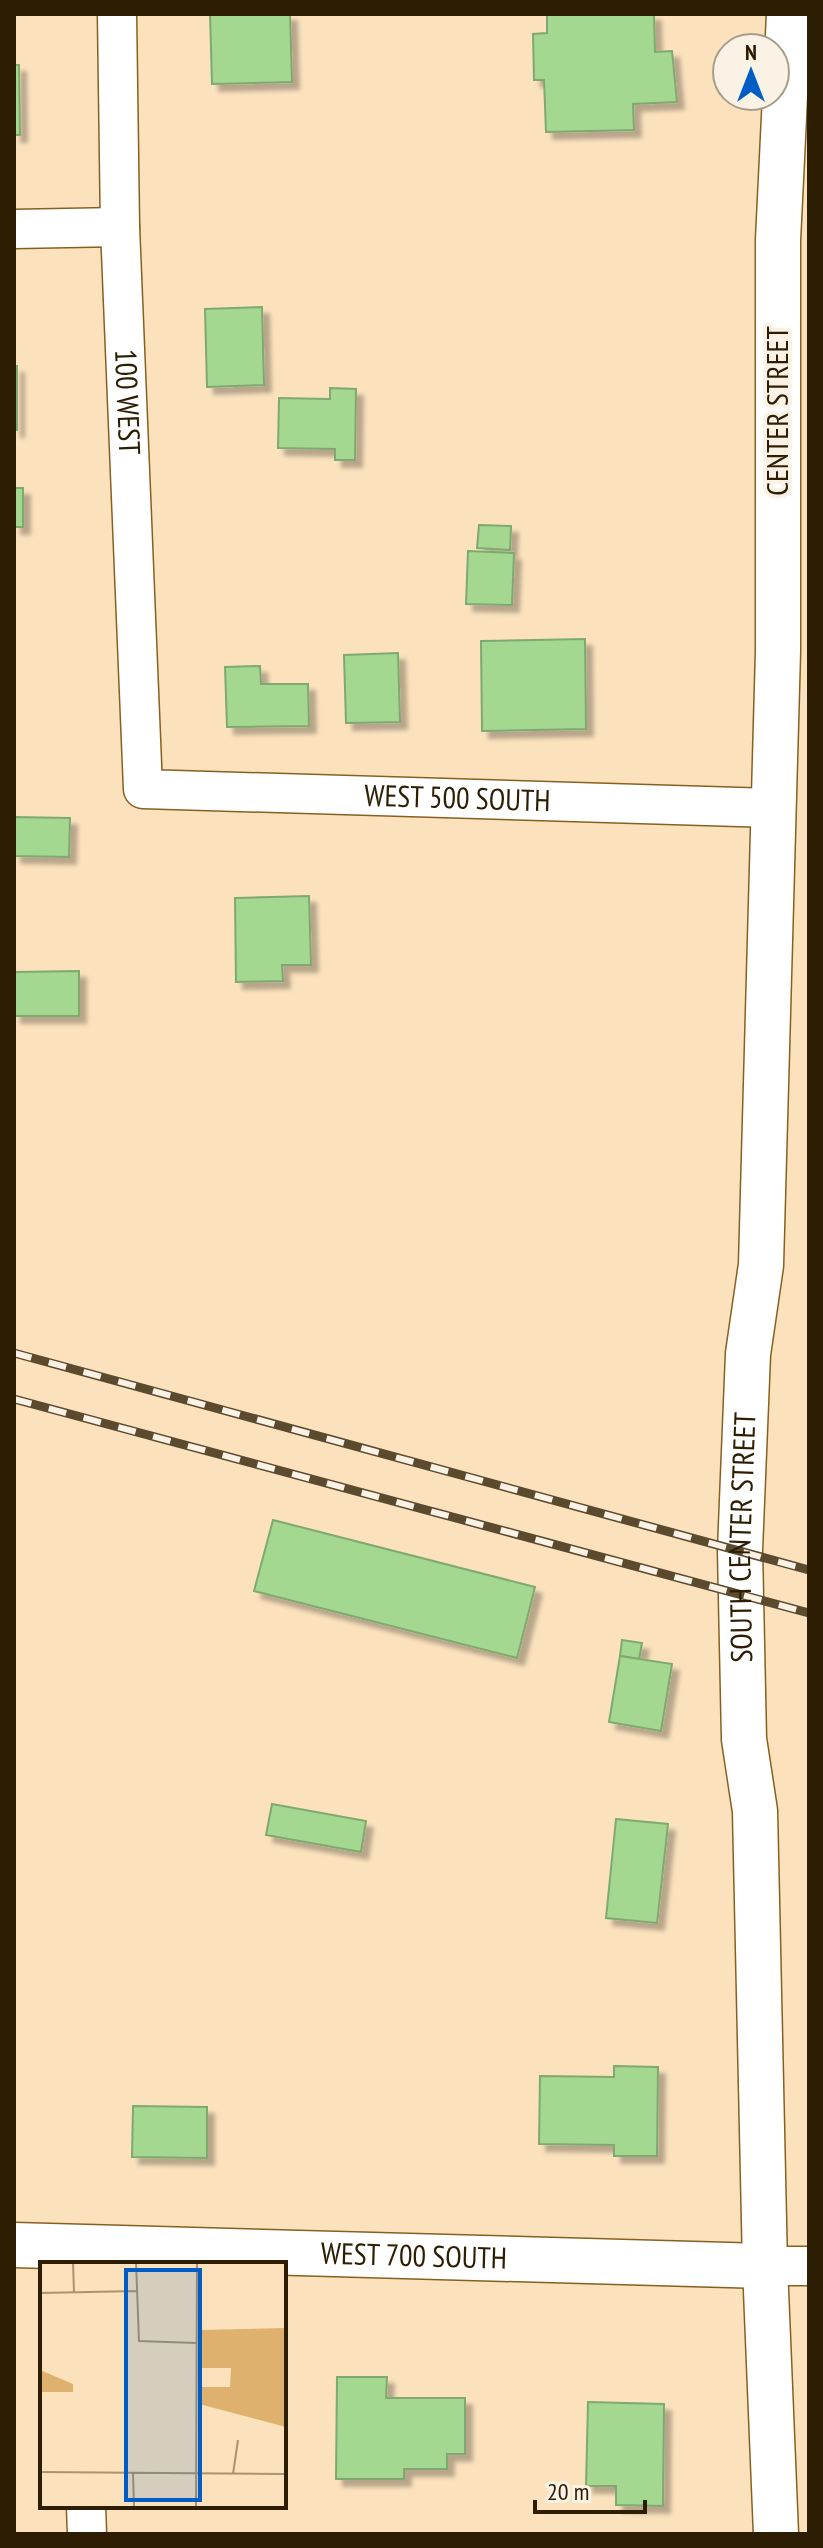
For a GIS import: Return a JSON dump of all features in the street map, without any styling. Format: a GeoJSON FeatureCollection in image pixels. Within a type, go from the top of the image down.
{"type":"FeatureCollection","features":[{"type":"Feature","properties":{"kind":"street","name":"100 WEST"},"geometry":{"type":"LineString","coordinates":[[117,14],[120,227],[143,789]]}},
{"type":"Feature","properties":{"kind":"street","name":"CENTER STREET"},"geometry":{"type":"LineString","coordinates":[[773,808],[778,651],[778,240],[789,14]]}},
{"type":"Feature","properties":{"kind":"street"},"geometry":{"type":"LineString","coordinates":[[14,229],[120,227]]}},
{"type":"Feature","properties":{"kind":"street","name":"WEST 500 SOUTH"},"geometry":{"type":"LineString","coordinates":[[143,789],[773,808]]}},
{"type":"Feature","properties":{"kind":"street","name":"SOUTH CENTER STREET"},"geometry":{"type":"LineString","coordinates":[[765,2266],[755,1811],[766,1731],[766,1558],[772,1354],[761,1265],[773,808]]}},
{"type":"Feature","properties":{"kind":"street","name":"WEST 700 SOUTH"},"geometry":{"type":"LineString","coordinates":[[14,2245],[84,2255],[765,2266]]}},
{"type":"Feature","properties":{"kind":"street"},"geometry":{"type":"LineString","coordinates":[[776,2534],[765,2266],[809,2266]]}},
{"type":"Feature","properties":{"kind":"street"},"geometry":{"type":"LineString","coordinates":[[86,2508],[87,2534]]}},
{"type":"Feature","properties":{"kind":"building"},"geometry":{"type":"Polygon","coordinates":[[[210,14],[290,14],[292,82],[212,84],[210,14]]]}},
{"type":"Feature","properties":{"kind":"building"},"geometry":{"type":"Polygon","coordinates":[[[547,14],[654,14],[655,52],[672,51],[677,102],[633,104],[634,130],[546,132],[544,80],[534,80],[533,34],[547,33],[547,14]]]}},
{"type":"Feature","properties":{"kind":"building"},"geometry":{"type":"Polygon","coordinates":[[[14,65],[19,65],[20,135],[14,135],[14,65]]]}},
{"type":"Feature","properties":{"kind":"building"},"geometry":{"type":"Polygon","coordinates":[[[262,307],[264,385],[207,387],[205,309],[262,307]]]}},
{"type":"Feature","properties":{"kind":"building"},"geometry":{"type":"Polygon","coordinates":[[[14,366],[17,366],[17,430],[14,430],[14,366]]]}},
{"type":"Feature","properties":{"kind":"building"},"geometry":{"type":"Polygon","coordinates":[[[330,388],[356,389],[355,460],[335,460],[335,449],[278,448],[279,398],[330,399],[330,388]]]}},
{"type":"Feature","properties":{"kind":"building"},"geometry":{"type":"Polygon","coordinates":[[[14,488],[23,488],[23,527],[14,527],[14,488]]]}},
{"type":"Feature","properties":{"kind":"building"},"geometry":{"type":"Polygon","coordinates":[[[479,525],[511,526],[510,550],[477,548],[479,525]]]}},
{"type":"Feature","properties":{"kind":"building"},"geometry":{"type":"Polygon","coordinates":[[[468,551],[514,553],[512,605],[466,604],[468,551]]]}},
{"type":"Feature","properties":{"kind":"building"},"geometry":{"type":"Polygon","coordinates":[[[585,639],[586,729],[482,731],[481,641],[585,639]]]}},
{"type":"Feature","properties":{"kind":"building"},"geometry":{"type":"Polygon","coordinates":[[[398,653],[400,722],[346,723],[344,655],[398,653]]]}},
{"type":"Feature","properties":{"kind":"building"},"geometry":{"type":"Polygon","coordinates":[[[260,666],[261,684],[308,684],[309,726],[227,727],[225,667],[260,666]]]}},
{"type":"Feature","properties":{"kind":"building"},"geometry":{"type":"Polygon","coordinates":[[[14,817],[70,818],[69,857],[14,856],[14,817]]]}},
{"type":"Feature","properties":{"kind":"building"},"geometry":{"type":"Polygon","coordinates":[[[309,896],[311,965],[282,965],[283,981],[236,982],[235,898],[309,896]]]}},
{"type":"Feature","properties":{"kind":"building"},"geometry":{"type":"Polygon","coordinates":[[[79,971],[79,1016],[14,1016],[14,972],[79,971]]]}},
{"type":"Feature","properties":{"kind":"building"},"geometry":{"type":"Polygon","coordinates":[[[273,1520],[535,1587],[517,1658],[254,1591],[273,1520]]]}},
{"type":"Feature","properties":{"kind":"building"},"geometry":{"type":"Polygon","coordinates":[[[622,1640],[642,1643],[639,1659],[620,1656],[622,1640]]]}},
{"type":"Feature","properties":{"kind":"building"},"geometry":{"type":"Polygon","coordinates":[[[620,1656],[672,1664],[661,1731],[609,1722],[620,1656]]]}},
{"type":"Feature","properties":{"kind":"building"},"geometry":{"type":"Polygon","coordinates":[[[272,1804],[366,1821],[361,1852],[266,1835],[272,1804]]]}},
{"type":"Feature","properties":{"kind":"building"},"geometry":{"type":"Polygon","coordinates":[[[616,1819],[668,1824],[657,1923],[606,1918],[616,1819]]]}},
{"type":"Feature","properties":{"kind":"building"},"geometry":{"type":"Polygon","coordinates":[[[614,2066],[658,2067],[657,2156],[614,2156],[614,2145],[539,2144],[540,2076],[614,2077],[614,2066]]]}},
{"type":"Feature","properties":{"kind":"building"},"geometry":{"type":"Polygon","coordinates":[[[133,2106],[207,2107],[207,2158],[132,2157],[133,2106]]]}},
{"type":"Feature","properties":{"kind":"building"},"geometry":{"type":"Polygon","coordinates":[[[337,2377],[387,2377],[386,2398],[465,2398],[465,2454],[447,2454],[447,2469],[404,2469],[404,2479],[336,2479],[337,2377]]]}},
{"type":"Feature","properties":{"kind":"building"},"geometry":{"type":"Polygon","coordinates":[[[588,2402],[664,2404],[663,2506],[616,2505],[616,2486],[586,2486],[588,2402]]]}},
{"type":"Feature","properties":{"kind":"railway"},"geometry":{"type":"LineString","coordinates":[[14,1353],[809,1570]]}},
{"type":"Feature","properties":{"kind":"railway"},"geometry":{"type":"LineString","coordinates":[[14,1399],[809,1613]]}}]}
